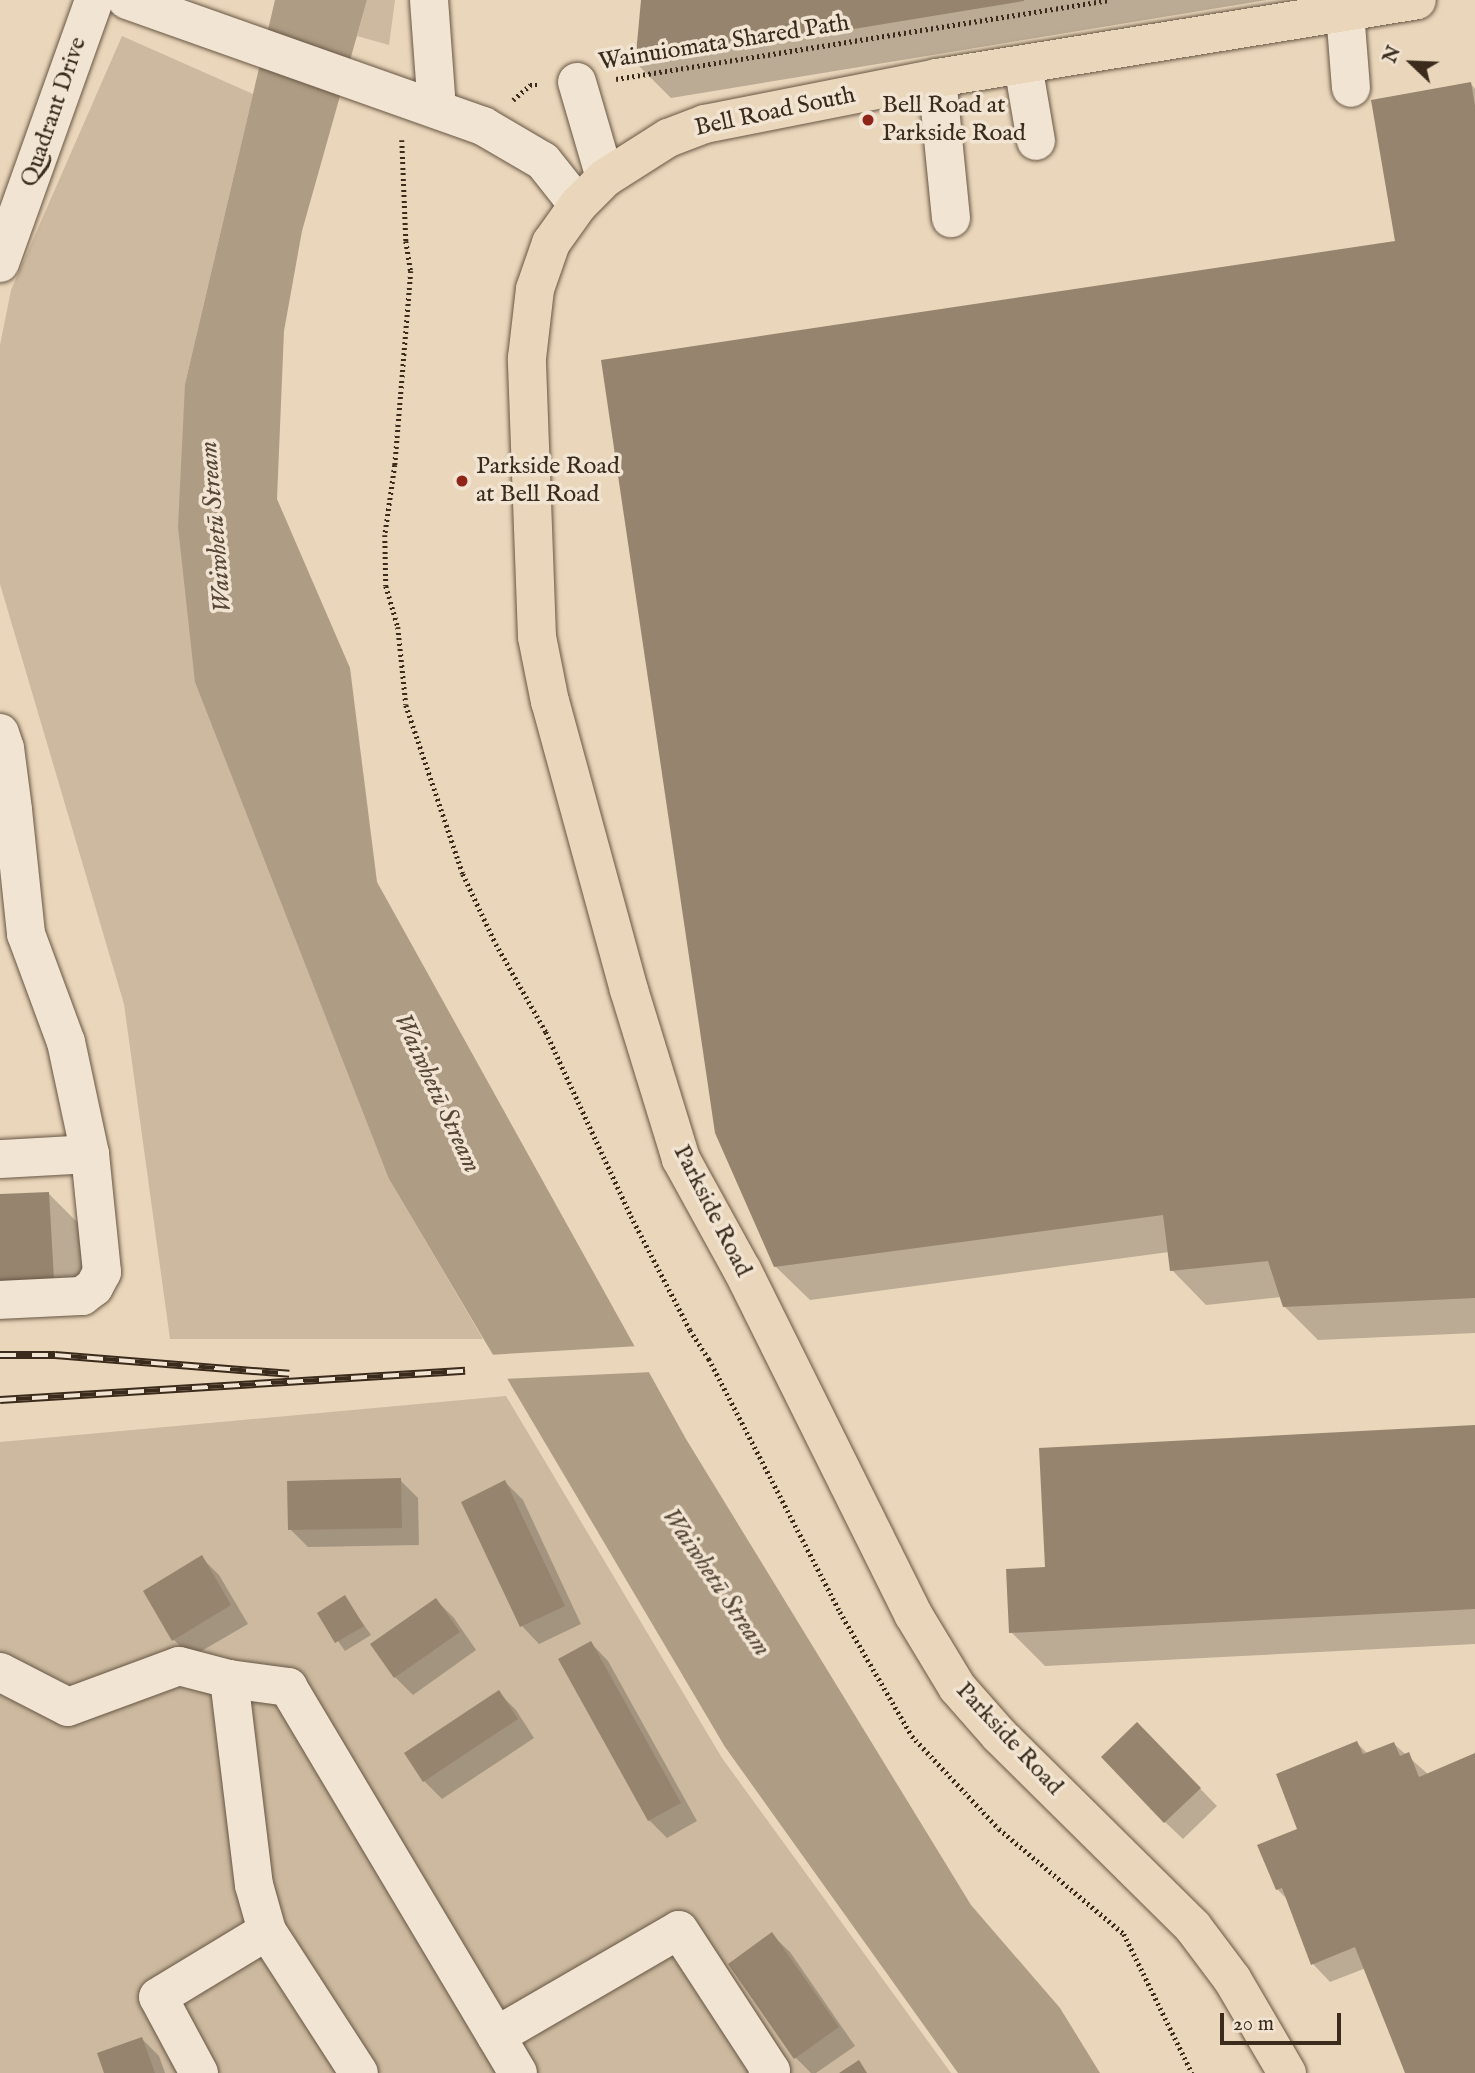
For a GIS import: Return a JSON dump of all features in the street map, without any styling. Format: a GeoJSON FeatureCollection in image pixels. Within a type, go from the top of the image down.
{"type":"FeatureCollection","features":[{"type":"Feature","properties":{"kind":"main road","name":"Bell Road South"},"geometry":{"type":"LineString","coordinates":[[578,205],[605,178],[668,138],[705,124],[937,78],[1417,0]]}},
{"type":"Feature","properties":{"kind":"main road","name":"Parkside Road"},"geometry":{"type":"LineString","coordinates":[[578,205],[551,243],[535,289],[527,358],[537,637],[550,702],[629,990],[681,1159],[742,1270],[913,1614],[957,1687],[1000,1736],[1193,1927],[1232,1979],[1287,2073]]}},
{"type":"Feature","properties":{"kind":"street","name":"Quadrant Drive"},"geometry":{"type":"LineString","coordinates":[[0,263],[94,0]]}},
{"type":"Feature","properties":{"kind":"street"},"geometry":{"type":"LineString","coordinates":[[127,0],[483,126],[543,161],[578,205]]}},
{"type":"Feature","properties":{"kind":"street"},"geometry":{"type":"LineString","coordinates":[[429,0],[437,109]]}},
{"type":"Feature","properties":{"kind":"street"},"geometry":{"type":"LineString","coordinates":[[1345,12],[1351,88]]}},
{"type":"Feature","properties":{"kind":"street"},"geometry":{"type":"LineString","coordinates":[[1023,65],[1036,141]]}},
{"type":"Feature","properties":{"kind":"street"},"geometry":{"type":"LineString","coordinates":[[937,78],[951,218]]}},
{"type":"Feature","properties":{"kind":"street"},"geometry":{"type":"LineString","coordinates":[[577,82],[605,178]]}},
{"type":"Feature","properties":{"kind":"street"},"geometry":{"type":"LineString","coordinates":[[0,733],[9,773],[26,934],[66,1042],[90,1154],[102,1272],[94,1287],[82,1296],[0,1300]]}},
{"type":"Feature","properties":{"kind":"street"},"geometry":{"type":"LineString","coordinates":[[0,1160],[90,1154]]}},
{"type":"Feature","properties":{"kind":"street"},"geometry":{"type":"LineString","coordinates":[[0,1672],[68,1707],[178,1666],[229,1679],[288,1687],[518,2073]]}},
{"type":"Feature","properties":{"kind":"street"},"geometry":{"type":"LineString","coordinates":[[229,1679],[254,1885],[267,1931],[359,2073]]}},
{"type":"Feature","properties":{"kind":"street"},"geometry":{"type":"LineString","coordinates":[[496,2036],[678,1930],[770,2072]]}},
{"type":"Feature","properties":{"kind":"street"},"geometry":{"type":"LineString","coordinates":[[199,2073],[158,1997],[267,1931]]}},
{"type":"Feature","properties":{"kind":"path","name":"Wainuiomata Shared Path"},"geometry":{"type":"LineString","coordinates":[[483,126],[530,85],[622,79],[1108,0]]}},
{"type":"Feature","properties":{"kind":"path"},"geometry":{"type":"LineString","coordinates":[[402,134],[406,241],[411,271],[395,465],[385,535],[386,586],[398,627],[406,705],[463,874],[496,944],[546,1032],[631,1216],[690,1330],[702,1346]]}},
{"type":"Feature","properties":{"kind":"shaded area"},"geometry":{"type":"Polygon","coordinates":[[[367,0],[395,0],[389,45],[357,36],[367,0]]]}},
{"type":"Feature","properties":{"kind":"shaded area"},"geometry":{"type":"Polygon","coordinates":[[[122,36],[253,94],[185,384],[389,1179],[483,1339],[170,1339],[124,1004],[0,584],[0,345],[11,290],[122,36]]]}},
{"type":"Feature","properties":{"kind":"shaded area"},"geometry":{"type":"Polygon","coordinates":[[[506,1396],[722,1758],[951,2073],[0,2073],[0,1442],[506,1396]]]}},
{"type":"Feature","properties":{"kind":"water","name":"Waiwhetū Stream"},"geometry":{"type":"Polygon","coordinates":[[[275,0],[367,0],[302,231],[284,331],[277,499],[350,668],[377,882],[686,1439],[971,1905],[1060,2008],[1100,2073],[958,2073],[725,1747],[389,1179],[195,682],[178,527],[185,384],[275,0]]]}},
{"type":"Feature","properties":{"kind":"pier"},"geometry":{"type":"Polygon","coordinates":[[[639,1346],[653,1372],[503,1379],[489,1355],[639,1346]]]}},
{"type":"Feature","properties":{"kind":"building"},"geometry":{"type":"Polygon","coordinates":[[[641,0],[1024,0],[1024,1],[635,65],[641,0]]]}},
{"type":"Feature","properties":{"kind":"building"},"geometry":{"type":"Polygon","coordinates":[[[1471,82],[1475,106],[1475,1298],[1283,1307],[1268,1261],[1170,1271],[1163,1215],[774,1267],[715,1133],[601,360],[1395,241],[1371,100],[1471,82]]]}},
{"type":"Feature","properties":{"kind":"building"},"geometry":{"type":"Polygon","coordinates":[[[49,1192],[54,1280],[0,1284],[0,1194],[49,1192]]]}},
{"type":"Feature","properties":{"kind":"building"},"geometry":{"type":"Polygon","coordinates":[[[1475,1425],[1475,1609],[1009,1633],[1006,1569],[1045,1567],[1039,1448],[1475,1425]]]}},
{"type":"Feature","properties":{"kind":"building"},"geometry":{"type":"Polygon","coordinates":[[[401,1478],[402,1528],[288,1530],[287,1481],[401,1478]]]}},
{"type":"Feature","properties":{"kind":"building"},"geometry":{"type":"Polygon","coordinates":[[[505,1480],[565,1606],[520,1627],[461,1502],[505,1480]]]}},
{"type":"Feature","properties":{"kind":"building"},"geometry":{"type":"Polygon","coordinates":[[[202,1555],[231,1605],[172,1641],[143,1591],[202,1555]]]}},
{"type":"Feature","properties":{"kind":"building"},"geometry":{"type":"Polygon","coordinates":[[[345,1595],[364,1626],[335,1643],[317,1613],[345,1595]]]}},
{"type":"Feature","properties":{"kind":"building"},"geometry":{"type":"Polygon","coordinates":[[[436,1598],[460,1632],[394,1678],[370,1644],[436,1598]]]}},
{"type":"Feature","properties":{"kind":"building"},"geometry":{"type":"Polygon","coordinates":[[[591,1641],[681,1803],[648,1821],[558,1659],[591,1641]]]}},
{"type":"Feature","properties":{"kind":"building"},"geometry":{"type":"Polygon","coordinates":[[[499,1690],[518,1719],[423,1782],[404,1753],[499,1690]]]}},
{"type":"Feature","properties":{"kind":"building"},"geometry":{"type":"Polygon","coordinates":[[[1137,1722],[1201,1788],[1164,1823],[1101,1757],[1137,1722]]]}},
{"type":"Feature","properties":{"kind":"building"},"geometry":{"type":"Polygon","coordinates":[[[1357,1741],[1363,1754],[1394,1742],[1400,1756],[1409,1752],[1419,1777],[1475,1753],[1475,2073],[1405,2073],[1355,1947],[1311,1965],[1282,1888],[1276,1890],[1257,1845],[1297,1829],[1276,1774],[1357,1741]]]}},
{"type":"Feature","properties":{"kind":"building"},"geometry":{"type":"Polygon","coordinates":[[[772,1932],[839,2027],[794,2059],[728,1964],[772,1932]]]}},
{"type":"Feature","properties":{"kind":"building"},"geometry":{"type":"Polygon","coordinates":[[[142,2037],[155,2073],[104,2073],[97,2053],[142,2037]]]}},
{"type":"Feature","properties":{"kind":"building"},"geometry":{"type":"Polygon","coordinates":[[[859,2060],[867,2073],[839,2073],[859,2060]]]}},
{"type":"Feature","properties":{"kind":"railway"},"geometry":{"type":"LineString","coordinates":[[0,1355],[55,1355],[289,1374]]}},
{"type":"Feature","properties":{"kind":"railway"},"geometry":{"type":"LineString","coordinates":[[0,1400],[465,1371]]}},
{"type":"Feature","properties":{"kind":"place","name":"Bell Road at Parkside Road"},"geometry":{"type":"Point","coordinates":[868,120]}},
{"type":"Feature","properties":{"kind":"place","name":"Parkside Road at Bell Road"},"geometry":{"type":"Point","coordinates":[462,481]}}]}
